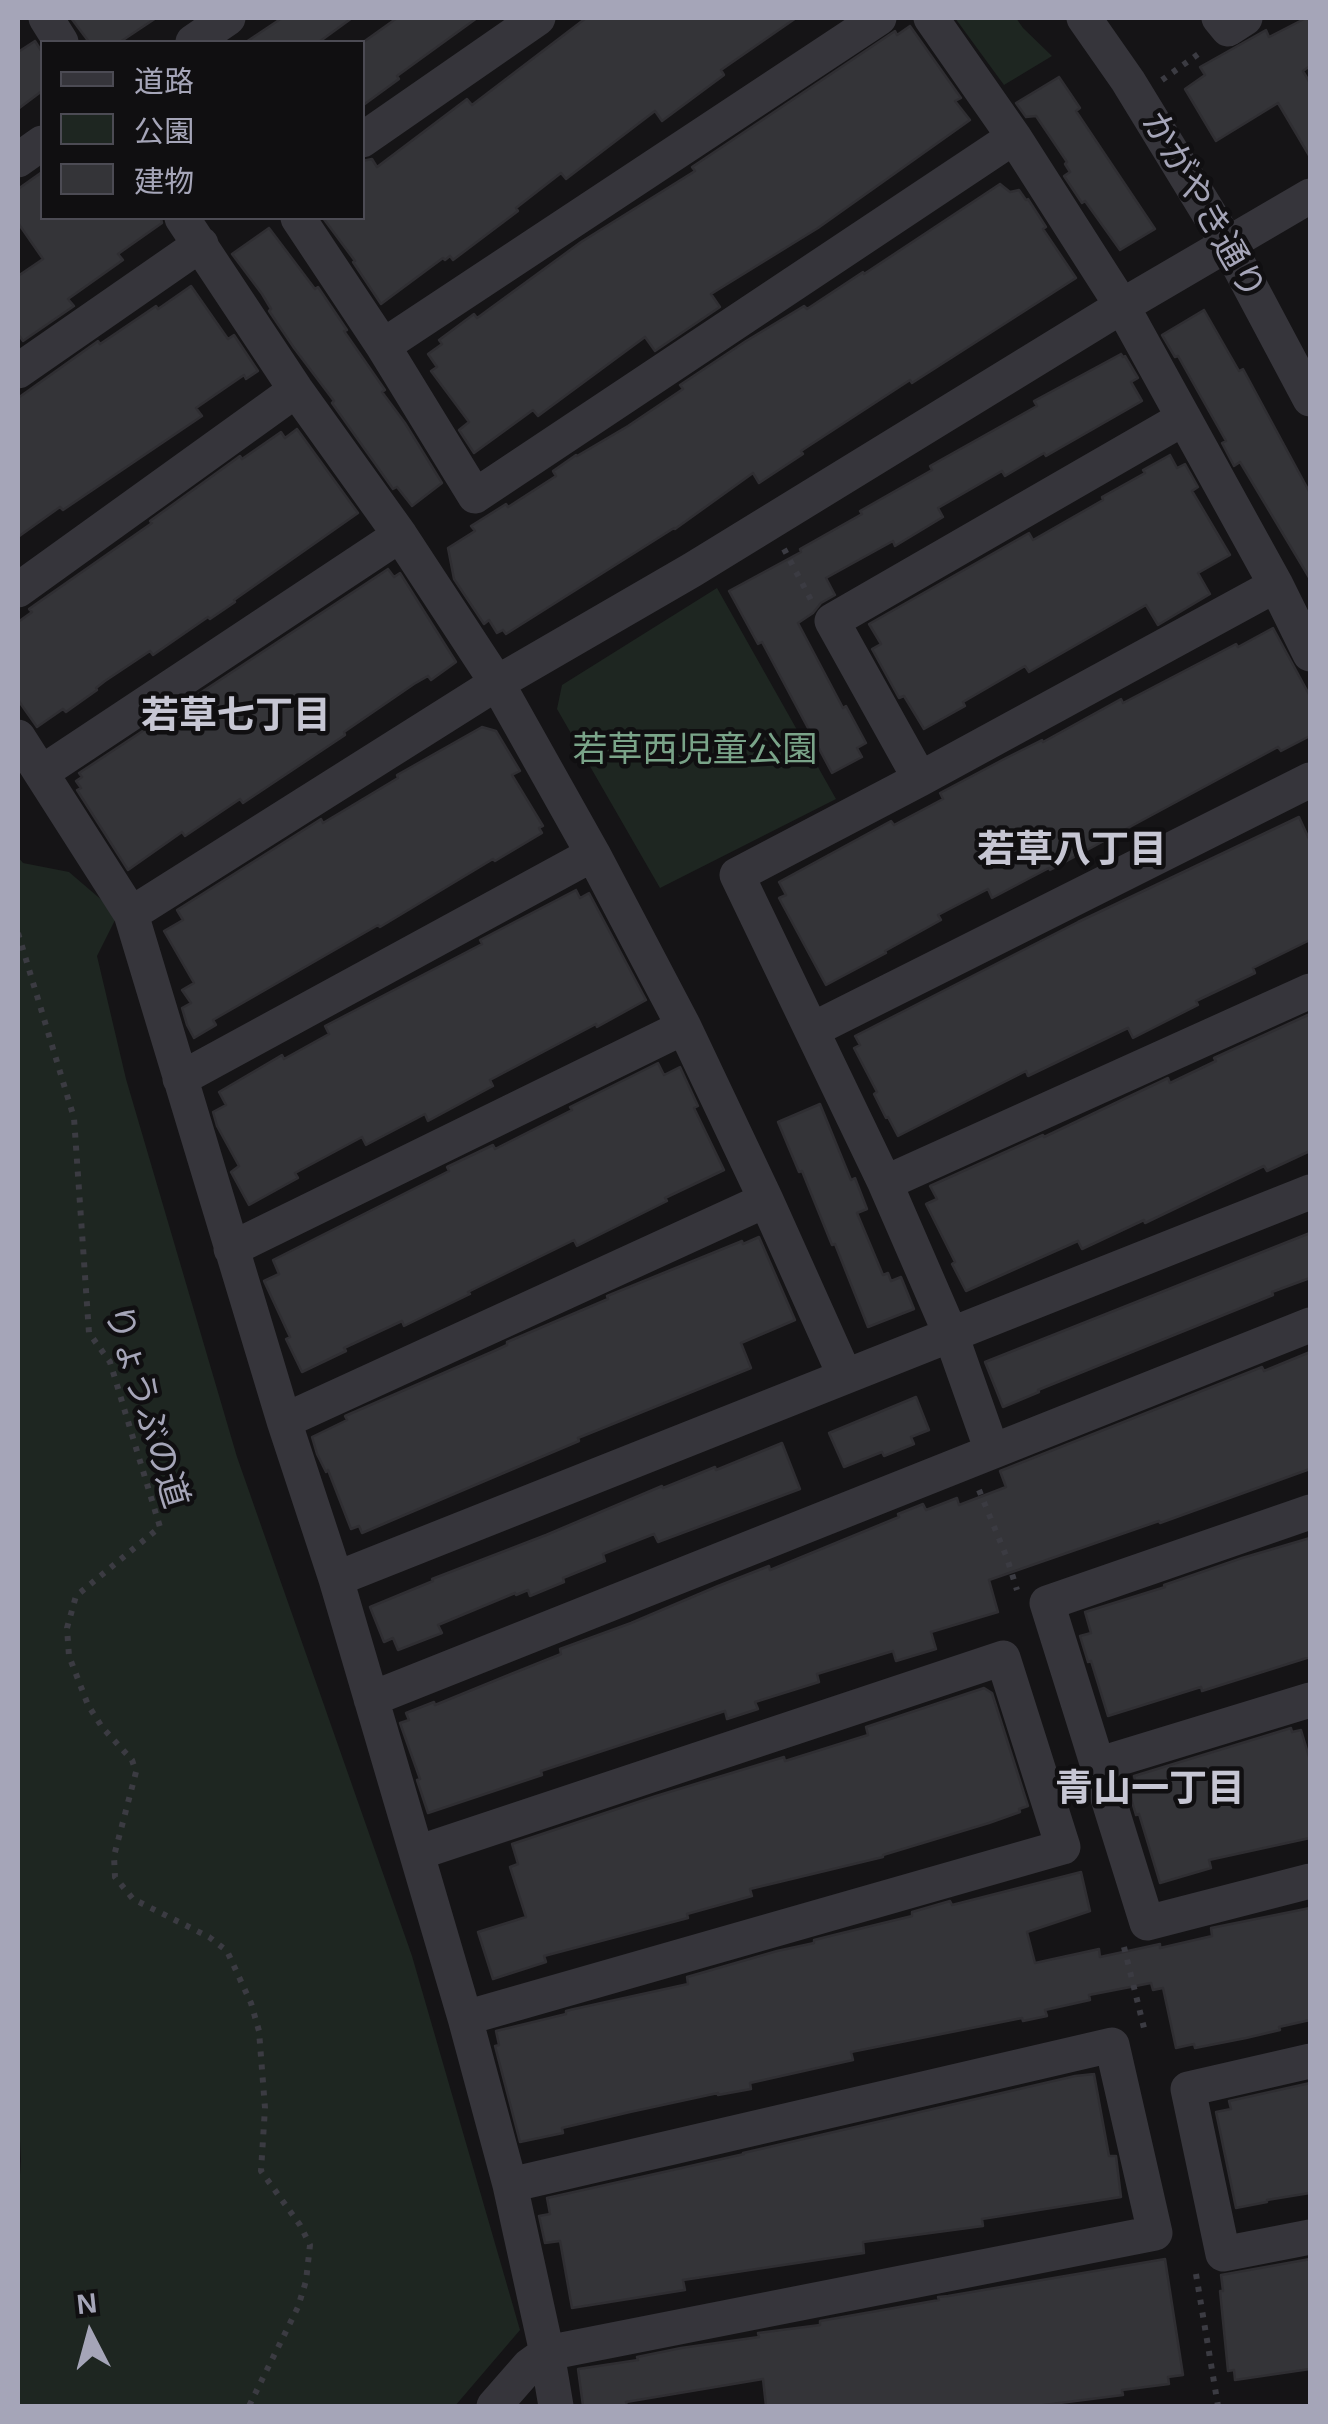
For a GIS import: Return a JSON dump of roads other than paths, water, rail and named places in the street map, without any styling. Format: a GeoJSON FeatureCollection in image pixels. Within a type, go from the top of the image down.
{"type":"FeatureCollection","features":[{"type":"Feature","properties":{"kind":"street"},"geometry":{"type":"LineString","coordinates":[[46,18],[60,40]]}},
{"type":"Feature","properties":{"kind":"street"},"geometry":{"type":"LineString","coordinates":[[195,40],[228,18]]}},
{"type":"Feature","properties":{"kind":"street"},"geometry":{"type":"LineString","coordinates":[[365,138],[538,18]]}},
{"type":"Feature","properties":{"kind":"street"},"geometry":{"type":"LineString","coordinates":[[382,346],[879,18]]}},
{"type":"Feature","properties":{"kind":"street"},"geometry":{"type":"LineString","coordinates":[[932,18],[1122,306],[1310,654]]}},
{"type":"Feature","properties":{"kind":"street","name":"かがやき通り"},"geometry":{"type":"LineString","coordinates":[[1084,18],[1128,81],[1227,243],[1310,400]]}},
{"type":"Feature","properties":{"kind":"street"},"geometry":{"type":"LineString","coordinates":[[299,220],[475,496],[1014,137]]}},
{"type":"Feature","properties":{"kind":"street"},"geometry":{"type":"LineString","coordinates":[[18,160],[40,144]]}},
{"type":"Feature","properties":{"kind":"street"},"geometry":{"type":"LineString","coordinates":[[131,914],[497,683],[692,570],[1122,306],[1310,196]]}},
{"type":"Feature","properties":{"kind":"street"},"geometry":{"type":"LineString","coordinates":[[18,371],[192,231],[497,683],[684,1027],[845,1376]]}},
{"type":"Feature","properties":{"kind":"street"},"geometry":{"type":"LineString","coordinates":[[18,590],[296,390]]}},
{"type":"Feature","properties":{"kind":"street"},"geometry":{"type":"LineString","coordinates":[[920,778],[832,621],[1184,418]]}},
{"type":"Feature","properties":{"kind":"street"},"geometry":{"type":"LineString","coordinates":[[41,773],[400,535]]}},
{"type":"Feature","properties":{"kind":"street"},"geometry":{"type":"LineString","coordinates":[[992,1452],[951,1335],[885,1183],[736,874],[1276,585]]}},
{"type":"Feature","properties":{"kind":"street"},"geometry":{"type":"LineString","coordinates":[[18,737],[131,914],[284,1421],[336,1579],[466,2018],[510,2185],[556,2406]]}},
{"type":"Feature","properties":{"kind":"street"},"geometry":{"type":"LineString","coordinates":[[812,1030],[1310,780]]}},
{"type":"Feature","properties":{"kind":"street"},"geometry":{"type":"LineString","coordinates":[[180,1080],[593,854]]}},
{"type":"Feature","properties":{"kind":"street"},"geometry":{"type":"LineString","coordinates":[[885,1183],[1310,991]]}},
{"type":"Feature","properties":{"kind":"street"},"geometry":{"type":"LineString","coordinates":[[231,1249],[684,1027]]}},
{"type":"Feature","properties":{"kind":"street"},"geometry":{"type":"LineString","coordinates":[[336,1579],[1310,1192]]}},
{"type":"Feature","properties":{"kind":"street"},"geometry":{"type":"LineString","coordinates":[[284,1421],[766,1200]]}},
{"type":"Feature","properties":{"kind":"street"},"geometry":{"type":"LineString","coordinates":[[371,1698],[1310,1325]]}},
{"type":"Feature","properties":{"kind":"street"},"geometry":{"type":"LineString","coordinates":[[1310,1512],[1047,1603],[1147,1923],[1310,1880]]}},
{"type":"Feature","properties":{"kind":"street"},"geometry":{"type":"LineString","coordinates":[[417,1853],[1003,1658],[1063,1846],[466,2018]]}},
{"type":"Feature","properties":{"kind":"street"},"geometry":{"type":"LineString","coordinates":[[1098,1765],[1310,1700]]}},
{"type":"Feature","properties":{"kind":"street"},"geometry":{"type":"LineString","coordinates":[[494,2406],[528,2366],[547,2353],[1155,2233],[1112,2045],[510,2185]]}},
{"type":"Feature","properties":{"kind":"street"},"geometry":{"type":"LineString","coordinates":[[1310,2061],[1188,2089],[1223,2254],[1310,2237]]}},
{"type":"Feature","properties":{"kind":"district","name":"若草七丁目"},"geometry":{"type":"Point","coordinates":[236,718]}},
{"type":"Feature","properties":{"kind":"district","name":"若草八丁目"},"geometry":{"type":"Point","coordinates":[1072,852]}},
{"type":"Feature","properties":{"kind":"district","name":"青山一丁目"},"geometry":{"type":"Point","coordinates":[1150,1791]}},
{"type":"Feature","properties":{"kind":"park label","name":"若草西児童公園"},"geometry":{"type":"Point","coordinates":[695,751]}}]}
